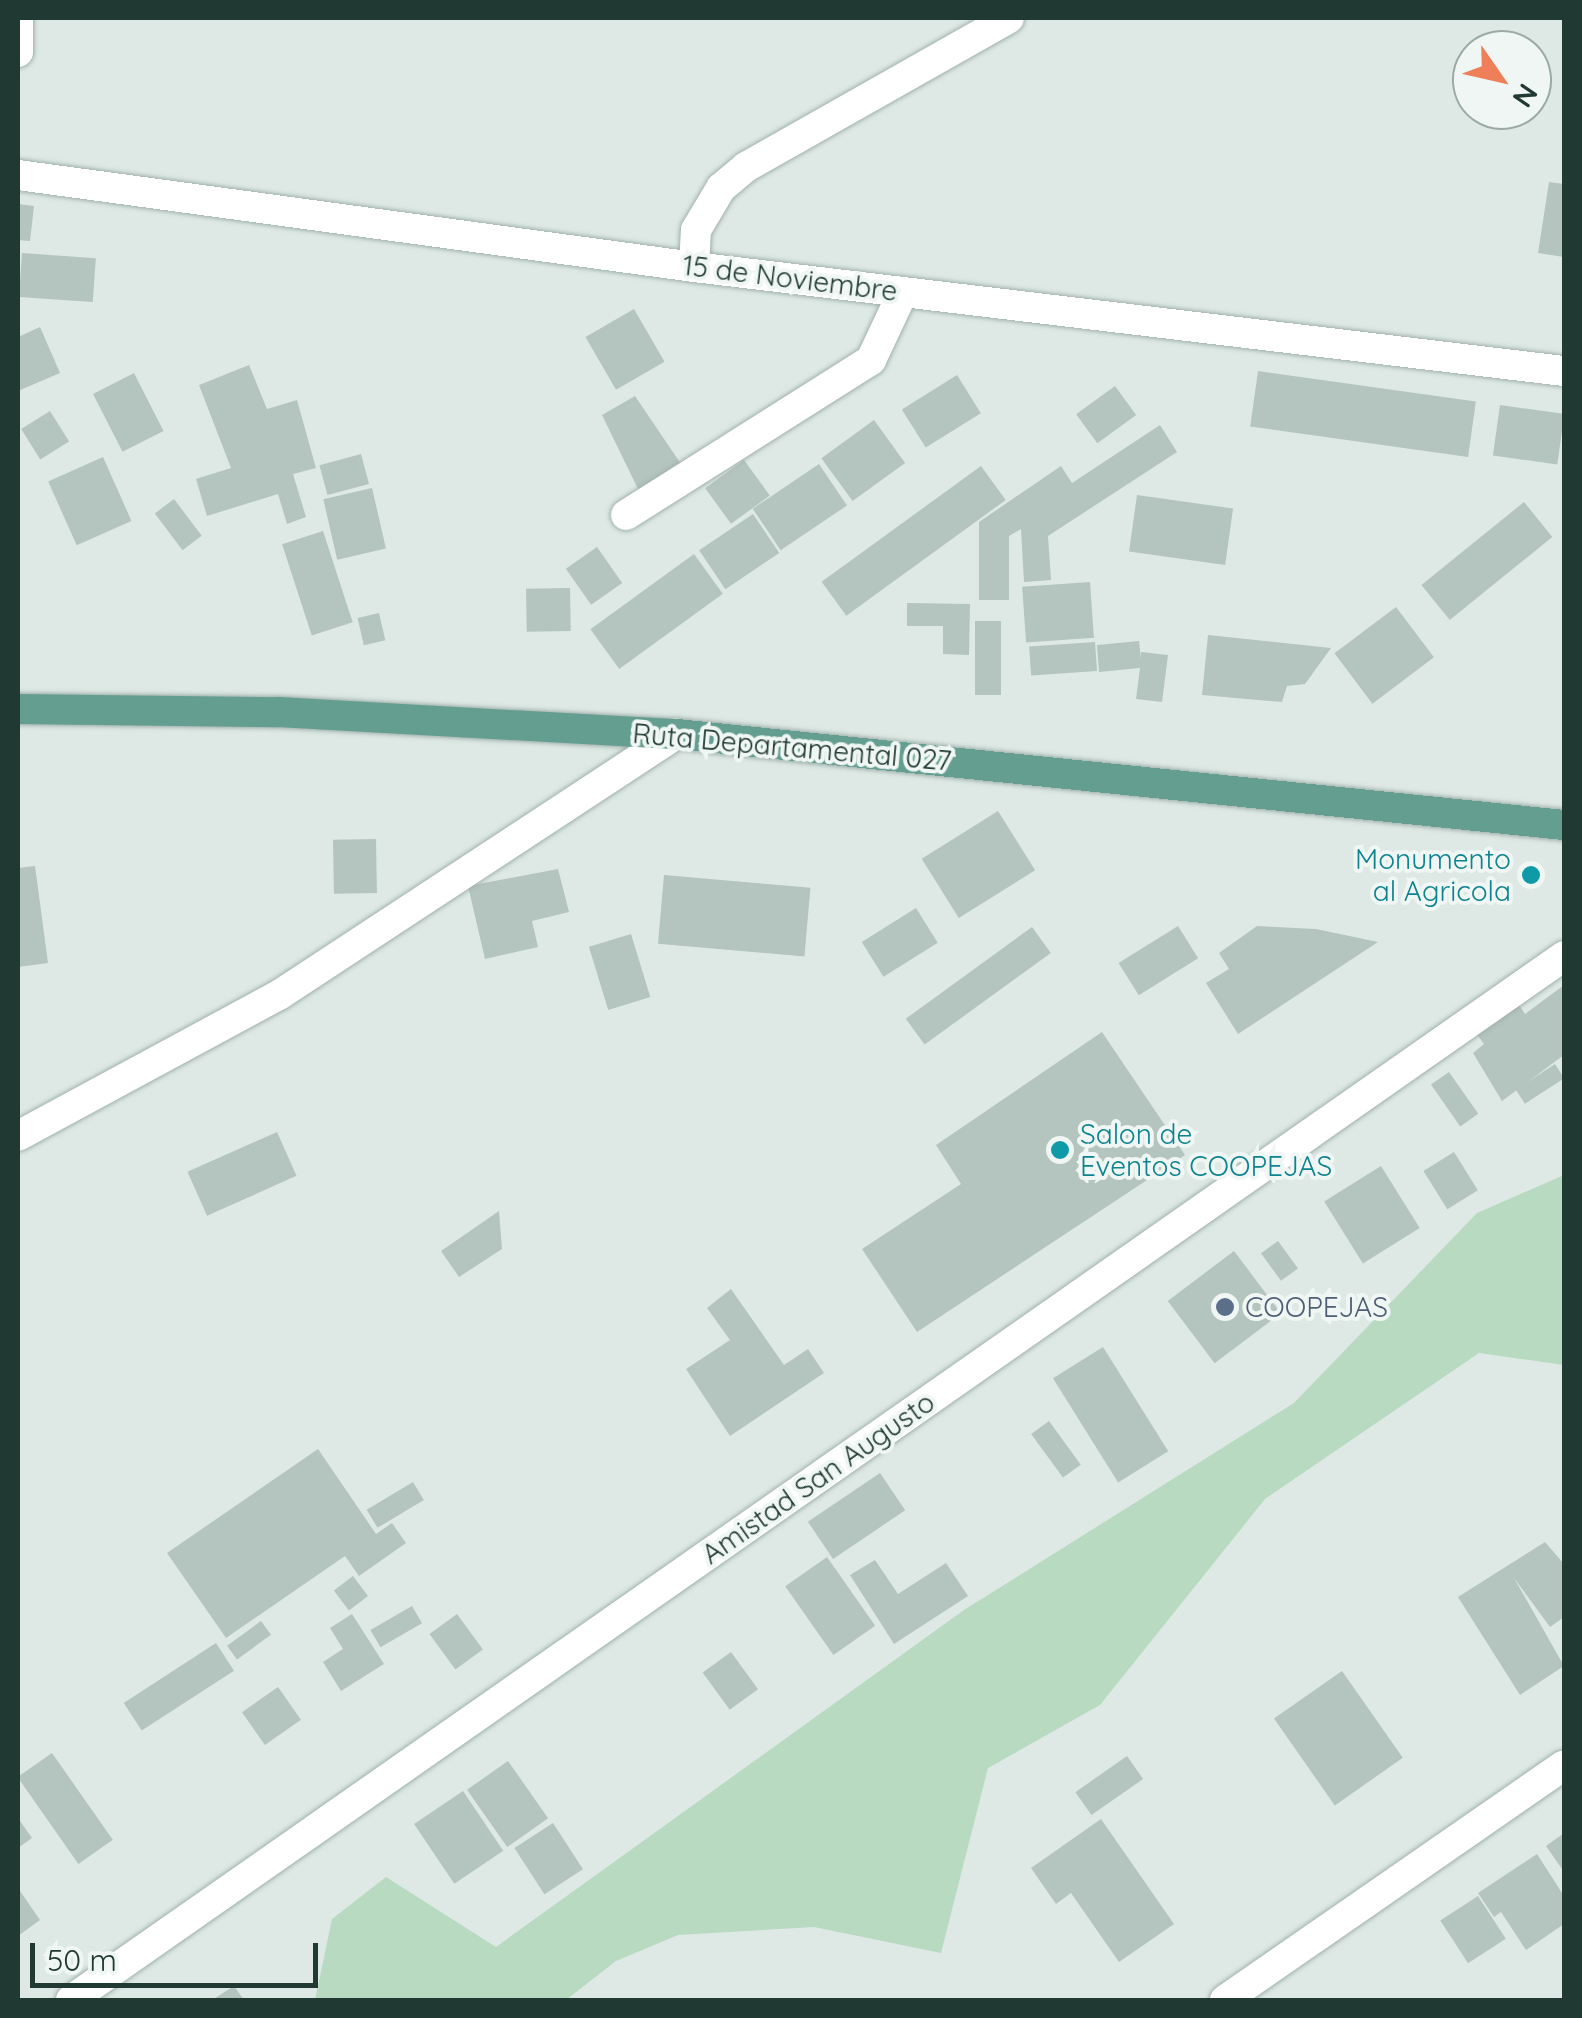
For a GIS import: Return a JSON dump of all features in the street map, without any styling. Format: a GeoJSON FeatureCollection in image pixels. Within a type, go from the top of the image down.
{"type":"FeatureCollection","features":[{"type":"Feature","properties":{"kind":"main road","name":"Ruta Departamental 027"},"geometry":{"type":"LineString","coordinates":[[18,709],[278,712],[677,734],[1564,826]]}},
{"type":"Feature","properties":{"kind":"street"},"geometry":{"type":"LineString","coordinates":[[694,267],[696,230],[721,188],[746,167],[1009,18]]}},
{"type":"Feature","properties":{"kind":"street"},"geometry":{"type":"LineString","coordinates":[[18,21],[18,52]]}},
{"type":"Feature","properties":{"kind":"street","name":"15 de Noviembre"},"geometry":{"type":"LineString","coordinates":[[18,175],[694,267],[1564,370]]}},
{"type":"Feature","properties":{"kind":"street"},"geometry":{"type":"LineString","coordinates":[[626,515],[871,360],[903,292]]}},
{"type":"Feature","properties":{"kind":"street"},"geometry":{"type":"LineString","coordinates":[[18,1136],[279,995],[677,734]]}},
{"type":"Feature","properties":{"kind":"street","name":"Amistad San Augusto"},"geometry":{"type":"LineString","coordinates":[[71,2000],[1564,956]]}},
{"type":"Feature","properties":{"kind":"street"},"geometry":{"type":"LineString","coordinates":[[1226,2000],[1564,1765]]}},
{"type":"Feature","properties":{"kind":"green space"},"geometry":{"type":"Polygon","coordinates":[[[1564,1175],[1564,1365],[1479,1353],[1265,1499],[1100,1705],[988,1768],[941,1953],[814,1927],[678,1935],[616,1961],[566,2000],[315,2000],[332,1919],[386,1877],[496,1947],[964,1610],[1294,1403],[1477,1213],[1564,1175]]]}},
{"type":"Feature","properties":{"kind":"building"},"geometry":{"type":"Polygon","coordinates":[[[1549,182],[1564,184],[1564,257],[1538,253],[1549,182]]]}},
{"type":"Feature","properties":{"kind":"building"},"geometry":{"type":"Polygon","coordinates":[[[18,204],[34,206],[30,241],[18,240],[18,204]]]}},
{"type":"Feature","properties":{"kind":"building"},"geometry":{"type":"Polygon","coordinates":[[[22,253],[96,258],[93,302],[19,297],[22,253]]]}},
{"type":"Feature","properties":{"kind":"building"},"geometry":{"type":"Polygon","coordinates":[[[634,309],[664,362],[616,390],[586,337],[634,309]]]}},
{"type":"Feature","properties":{"kind":"building"},"geometry":{"type":"Polygon","coordinates":[[[40,327],[60,373],[18,391],[18,337],[40,327]]]}},
{"type":"Feature","properties":{"kind":"building"},"geometry":{"type":"Polygon","coordinates":[[[249,365],[267,409],[297,400],[316,468],[293,474],[306,517],[287,524],[278,494],[207,516],[196,479],[231,468],[199,385],[249,365]]]}},
{"type":"Feature","properties":{"kind":"building"},"geometry":{"type":"Polygon","coordinates":[[[1258,371],[1476,402],[1468,457],[1250,426],[1258,371]]]}},
{"type":"Feature","properties":{"kind":"building"},"geometry":{"type":"Polygon","coordinates":[[[134,373],[164,431],[123,452],[93,394],[134,373]]]}},
{"type":"Feature","properties":{"kind":"building"},"geometry":{"type":"Polygon","coordinates":[[[957,375],[981,413],[926,448],[902,409],[957,375]]]}},
{"type":"Feature","properties":{"kind":"building"},"geometry":{"type":"Polygon","coordinates":[[[1115,386],[1136,415],[1097,443],[1076,414],[1115,386]]]}},
{"type":"Feature","properties":{"kind":"building"},"geometry":{"type":"Polygon","coordinates":[[[635,396],[683,467],[639,491],[602,415],[635,396]]]}},
{"type":"Feature","properties":{"kind":"building"},"geometry":{"type":"Polygon","coordinates":[[[1500,405],[1564,414],[1557,465],[1493,456],[1500,405]]]}},
{"type":"Feature","properties":{"kind":"building"},"geometry":{"type":"Polygon","coordinates":[[[50,411],[69,442],[40,460],[21,429],[50,411]]]}},
{"type":"Feature","properties":{"kind":"building"},"geometry":{"type":"Polygon","coordinates":[[[874,420],[905,463],[853,501],[821,458],[874,420]]]}},
{"type":"Feature","properties":{"kind":"building"},"geometry":{"type":"Polygon","coordinates":[[[1160,425],[1177,452],[1048,536],[1051,580],[1024,582],[1021,529],[1009,536],[1009,600],[979,600],[979,522],[1061,466],[1072,483],[1160,425]]]}},
{"type":"Feature","properties":{"kind":"building"},"geometry":{"type":"Polygon","coordinates":[[[361,454],[369,484],[327,495],[319,465],[361,454]]]}},
{"type":"Feature","properties":{"kind":"building"},"geometry":{"type":"Polygon","coordinates":[[[103,457],[131,521],[77,545],[48,481],[103,457]]]}},
{"type":"Feature","properties":{"kind":"building"},"geometry":{"type":"Polygon","coordinates":[[[744,460],[770,496],[731,524],[705,488],[744,460]]]}},
{"type":"Feature","properties":{"kind":"building"},"geometry":{"type":"Polygon","coordinates":[[[819,464],[847,505],[781,550],[753,509],[819,464]]]}},
{"type":"Feature","properties":{"kind":"building"},"geometry":{"type":"Polygon","coordinates":[[[981,466],[1006,500],[846,616],[822,582],[981,466]]]}},
{"type":"Feature","properties":{"kind":"building"},"geometry":{"type":"Polygon","coordinates":[[[372,488],[386,548],[337,560],[323,499],[372,488]]]}},
{"type":"Feature","properties":{"kind":"building"},"geometry":{"type":"Polygon","coordinates":[[[1137,495],[1233,508],[1225,565],[1129,551],[1137,495]]]}},
{"type":"Feature","properties":{"kind":"building"},"geometry":{"type":"Polygon","coordinates":[[[174,499],[202,536],[183,550],[155,513],[174,499]]]}},
{"type":"Feature","properties":{"kind":"building"},"geometry":{"type":"Polygon","coordinates":[[[1524,502],[1552,537],[1450,620],[1421,585],[1524,502]]]}},
{"type":"Feature","properties":{"kind":"building"},"geometry":{"type":"Polygon","coordinates":[[[753,514],[779,553],[725,589],[699,550],[753,514]]]}},
{"type":"Feature","properties":{"kind":"building"},"geometry":{"type":"Polygon","coordinates":[[[323,531],[353,622],[312,636],[282,544],[323,531]]]}},
{"type":"Feature","properties":{"kind":"building"},"geometry":{"type":"Polygon","coordinates":[[[597,547],[622,583],[591,605],[566,569],[597,547]]]}},
{"type":"Feature","properties":{"kind":"building"},"geometry":{"type":"Polygon","coordinates":[[[694,554],[723,594],[619,669],[590,629],[694,554]]]}},
{"type":"Feature","properties":{"kind":"building"},"geometry":{"type":"Polygon","coordinates":[[[1090,582],[1094,638],[1026,643],[1022,587],[1090,582]]]}},
{"type":"Feature","properties":{"kind":"building"},"geometry":{"type":"Polygon","coordinates":[[[570,588],[571,631],[527,632],[526,589],[570,588]]]}},
{"type":"Feature","properties":{"kind":"building"},"geometry":{"type":"Polygon","coordinates":[[[907,603],[970,604],[969,655],[943,654],[943,626],[907,626],[907,603]]]}},
{"type":"Feature","properties":{"kind":"building"},"geometry":{"type":"Polygon","coordinates":[[[1396,607],[1434,657],[1372,704],[1335,653],[1396,607]]]}},
{"type":"Feature","properties":{"kind":"building"},"geometry":{"type":"Polygon","coordinates":[[[379,613],[385,640],[364,645],[358,618],[379,613]]]}},
{"type":"Feature","properties":{"kind":"building"},"geometry":{"type":"Polygon","coordinates":[[[975,621],[1001,621],[1001,695],[975,695],[975,621]]]}},
{"type":"Feature","properties":{"kind":"building"},"geometry":{"type":"Polygon","coordinates":[[[1208,635],[1331,648],[1305,684],[1287,686],[1282,702],[1202,695],[1208,635]]]}},
{"type":"Feature","properties":{"kind":"building"},"geometry":{"type":"Polygon","coordinates":[[[1139,641],[1141,659],[1141,652],[1168,655],[1162,702],[1136,699],[1140,668],[1099,672],[1097,645],[1139,641]]]}},
{"type":"Feature","properties":{"kind":"building"},"geometry":{"type":"Polygon","coordinates":[[[1095,642],[1097,671],[1031,676],[1029,647],[1095,642]]]}},
{"type":"Feature","properties":{"kind":"building"},"geometry":{"type":"Polygon","coordinates":[[[998,811],[1035,870],[959,918],[922,859],[998,811]]]}},
{"type":"Feature","properties":{"kind":"building"},"geometry":{"type":"Polygon","coordinates":[[[376,839],[377,893],[334,894],[333,840],[376,839]]]}},
{"type":"Feature","properties":{"kind":"building"},"geometry":{"type":"Polygon","coordinates":[[[35,866],[48,963],[18,967],[18,868],[35,866]]]}},
{"type":"Feature","properties":{"kind":"building"},"geometry":{"type":"Polygon","coordinates":[[[558,869],[569,912],[532,921],[538,947],[485,959],[468,886],[558,869]]]}},
{"type":"Feature","properties":{"kind":"building"},"geometry":{"type":"Polygon","coordinates":[[[664,875],[810,888],[804,957],[658,944],[664,875]]]}},
{"type":"Feature","properties":{"kind":"building"},"geometry":{"type":"Polygon","coordinates":[[[916,908],[938,943],[883,977],[862,942],[916,908]]]}},
{"type":"Feature","properties":{"kind":"building"},"geometry":{"type":"Polygon","coordinates":[[[1178,926],[1198,958],[1139,995],[1119,963],[1178,926]]]}},
{"type":"Feature","properties":{"kind":"building"},"geometry":{"type":"Polygon","coordinates":[[[1257,926],[1316,929],[1378,942],[1238,1034],[1206,983],[1229,969],[1219,953],[1257,926]]]}},
{"type":"Feature","properties":{"kind":"building"},"geometry":{"type":"Polygon","coordinates":[[[1032,927],[1051,953],[925,1045],[906,1019],[1032,927]]]}},
{"type":"Feature","properties":{"kind":"building"},"geometry":{"type":"Polygon","coordinates":[[[631,934],[650,997],[608,1010],[589,947],[631,934]]]}},
{"type":"Feature","properties":{"kind":"building"},"geometry":{"type":"Polygon","coordinates":[[[1564,985],[1564,1055],[1502,1101],[1473,1053],[1484,1044],[1476,1033],[1519,1005],[1525,1014],[1564,985]]]}},
{"type":"Feature","properties":{"kind":"building","name":"Salon de Eventos COOPEJAS"},"geometry":{"type":"Polygon","coordinates":[[[1102,1032],[1185,1155],[917,1332],[862,1249],[961,1184],[936,1145],[1102,1032]]]}},
{"type":"Feature","properties":{"kind":"building"},"geometry":{"type":"Polygon","coordinates":[[[1555,1064],[1564,1078],[1525,1104],[1516,1090],[1555,1064]]]}},
{"type":"Feature","properties":{"kind":"building"},"geometry":{"type":"Polygon","coordinates":[[[1449,1072],[1478,1114],[1460,1126],[1431,1085],[1449,1072]]]}},
{"type":"Feature","properties":{"kind":"building"},"geometry":{"type":"Polygon","coordinates":[[[277,1132],[297,1176],[207,1216],[187,1172],[277,1132]]]}},
{"type":"Feature","properties":{"kind":"building"},"geometry":{"type":"Polygon","coordinates":[[[1454,1152],[1478,1190],[1447,1209],[1423,1171],[1454,1152]]]}},
{"type":"Feature","properties":{"kind":"building"},"geometry":{"type":"Polygon","coordinates":[[[1381,1166],[1420,1228],[1363,1263],[1324,1202],[1381,1166]]]}},
{"type":"Feature","properties":{"kind":"building"},"geometry":{"type":"Polygon","coordinates":[[[499,1211],[502,1249],[459,1277],[441,1251],[499,1211]]]}},
{"type":"Feature","properties":{"kind":"building"},"geometry":{"type":"Polygon","coordinates":[[[1278,1241],[1298,1269],[1281,1281],[1261,1253],[1278,1241]]]}},
{"type":"Feature","properties":{"kind":"building","name":"COOPEJAS"},"geometry":{"type":"Polygon","coordinates":[[[1234,1251],[1281,1313],[1215,1363],[1168,1301],[1234,1251]]]}},
{"type":"Feature","properties":{"kind":"building"},"geometry":{"type":"Polygon","coordinates":[[[731,1289],[784,1365],[808,1349],[824,1373],[730,1436],[686,1369],[730,1340],[707,1308],[731,1289]]]}},
{"type":"Feature","properties":{"kind":"building"},"geometry":{"type":"Polygon","coordinates":[[[1103,1347],[1168,1451],[1118,1483],[1053,1378],[1103,1347]]]}},
{"type":"Feature","properties":{"kind":"building"},"geometry":{"type":"Polygon","coordinates":[[[1049,1421],[1081,1465],[1063,1478],[1031,1434],[1049,1421]]]}},
{"type":"Feature","properties":{"kind":"building"},"geometry":{"type":"Polygon","coordinates":[[[318,1449],[376,1534],[392,1523],[406,1543],[359,1576],[345,1556],[226,1638],[167,1553],[318,1449]]]}},
{"type":"Feature","properties":{"kind":"building"},"geometry":{"type":"Polygon","coordinates":[[[880,1473],[905,1510],[833,1559],[808,1522],[880,1473]]]}},
{"type":"Feature","properties":{"kind":"building"},"geometry":{"type":"Polygon","coordinates":[[[413,1482],[424,1500],[378,1528],[367,1510],[413,1482]]]}},
{"type":"Feature","properties":{"kind":"building"},"geometry":{"type":"Polygon","coordinates":[[[1545,1542],[1564,1564],[1564,1617],[1550,1627],[1514,1578],[1564,1666],[1520,1695],[1458,1597],[1545,1542]]]}},
{"type":"Feature","properties":{"kind":"building"},"geometry":{"type":"Polygon","coordinates":[[[827,1557],[875,1626],[833,1655],[785,1586],[827,1557]]]}},
{"type":"Feature","properties":{"kind":"building"},"geometry":{"type":"Polygon","coordinates":[[[875,1560],[898,1594],[946,1563],[968,1596],[894,1644],[850,1575],[875,1560]]]}},
{"type":"Feature","properties":{"kind":"building"},"geometry":{"type":"Polygon","coordinates":[[[353,1576],[368,1596],[349,1610],[334,1590],[353,1576]]]}},
{"type":"Feature","properties":{"kind":"building"},"geometry":{"type":"Polygon","coordinates":[[[412,1606],[422,1623],[380,1647],[370,1630],[412,1606]]]}},
{"type":"Feature","properties":{"kind":"building"},"geometry":{"type":"Polygon","coordinates":[[[352,1614],[384,1664],[341,1691],[323,1662],[343,1649],[330,1628],[352,1614]]]}},
{"type":"Feature","properties":{"kind":"building"},"geometry":{"type":"Polygon","coordinates":[[[457,1614],[483,1650],[455,1670],[429,1634],[457,1614]]]}},
{"type":"Feature","properties":{"kind":"building"},"geometry":{"type":"Polygon","coordinates":[[[261,1621],[271,1635],[237,1659],[227,1646],[261,1621]]]}},
{"type":"Feature","properties":{"kind":"building"},"geometry":{"type":"Polygon","coordinates":[[[216,1643],[234,1671],[142,1731],[124,1703],[216,1643]]]}},
{"type":"Feature","properties":{"kind":"building"},"geometry":{"type":"Polygon","coordinates":[[[731,1652],[758,1689],[730,1710],[703,1673],[731,1652]]]}},
{"type":"Feature","properties":{"kind":"building"},"geometry":{"type":"Polygon","coordinates":[[[1342,1671],[1403,1758],[1335,1805],[1274,1719],[1342,1671]]]}},
{"type":"Feature","properties":{"kind":"building"},"geometry":{"type":"Polygon","coordinates":[[[278,1687],[301,1720],[265,1745],[242,1712],[278,1687]]]}},
{"type":"Feature","properties":{"kind":"building"},"geometry":{"type":"Polygon","coordinates":[[[52,1753],[113,1840],[78,1864],[18,1778],[52,1753]]]}},
{"type":"Feature","properties":{"kind":"building"},"geometry":{"type":"Polygon","coordinates":[[[1127,1756],[1143,1779],[1091,1815],[1075,1792],[1127,1756]]]}},
{"type":"Feature","properties":{"kind":"building"},"geometry":{"type":"Polygon","coordinates":[[[508,1761],[548,1818],[507,1847],[467,1790],[508,1761]]]}},
{"type":"Feature","properties":{"kind":"building"},"geometry":{"type":"Polygon","coordinates":[[[463,1791],[503,1851],[454,1884],[414,1824],[463,1791]]]}},
{"type":"Feature","properties":{"kind":"building"},"geometry":{"type":"Polygon","coordinates":[[[18,1818],[32,1838],[18,1848],[18,1818]]]}},
{"type":"Feature","properties":{"kind":"building"},"geometry":{"type":"Polygon","coordinates":[[[1101,1819],[1174,1924],[1119,1962],[1071,1893],[1056,1904],[1031,1868],[1101,1819]]]}},
{"type":"Feature","properties":{"kind":"building"},"geometry":{"type":"Polygon","coordinates":[[[553,1823],[583,1869],[544,1894],[514,1848],[553,1823]]]}},
{"type":"Feature","properties":{"kind":"building"},"geometry":{"type":"Polygon","coordinates":[[[1564,1833],[1564,1872],[1546,1846],[1564,1833]]]}},
{"type":"Feature","properties":{"kind":"building"},"geometry":{"type":"Polygon","coordinates":[[[1537,1854],[1564,1896],[1564,1924],[1526,1950],[1501,1912],[1494,1917],[1478,1893],[1537,1854]]]}},
{"type":"Feature","properties":{"kind":"building"},"geometry":{"type":"Polygon","coordinates":[[[18,1888],[40,1920],[18,1936],[18,1888]]]}},
{"type":"Feature","properties":{"kind":"building"},"geometry":{"type":"Polygon","coordinates":[[[1478,1896],[1506,1939],[1468,1963],[1440,1921],[1478,1896]]]}},
{"type":"Feature","properties":{"kind":"building"},"geometry":{"type":"Polygon","coordinates":[[[234,1986],[244,2000],[212,2000],[234,1986]]]}},
{"type":"Feature","properties":{"kind":"place","name":"Monumento al Agricola"},"geometry":{"type":"Point","coordinates":[1531,875]}},
{"type":"Feature","properties":{"kind":"place","name":"Salon de Eventos COOPEJAS"},"geometry":{"type":"Point","coordinates":[1060,1150]}},
{"type":"Feature","properties":{"kind":"place","name":"COOPEJAS"},"geometry":{"type":"Point","coordinates":[1225,1307]}}]}
